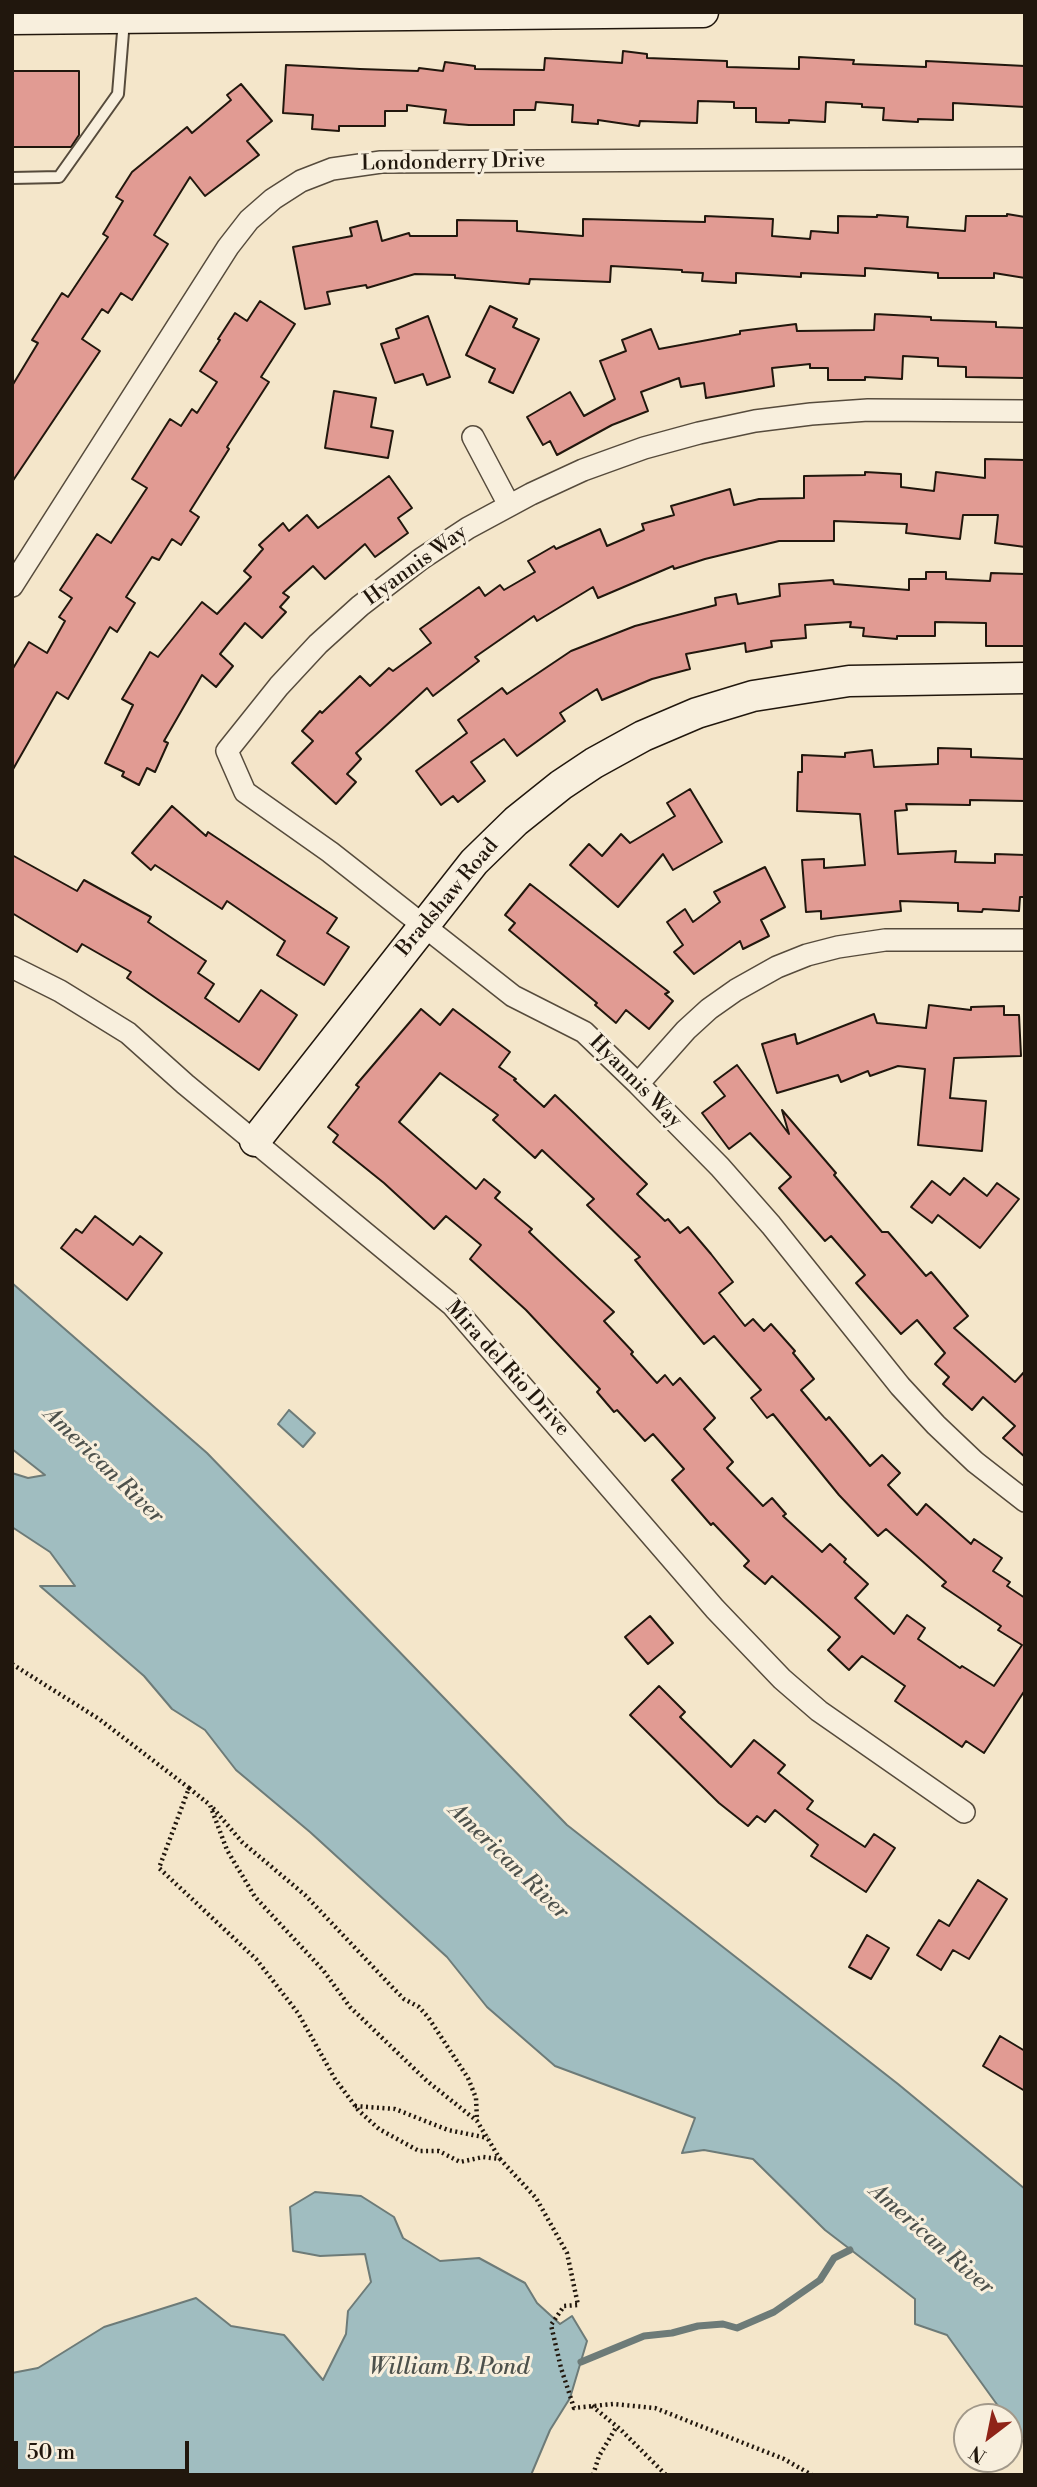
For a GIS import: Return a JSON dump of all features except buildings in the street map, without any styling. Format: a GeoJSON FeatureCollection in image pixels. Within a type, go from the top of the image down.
{"type":"FeatureCollection","features":[{"type":"Feature","properties":{"kind":"street"},"geometry":{"type":"LineString","coordinates":[[12,19],[127,15],[703,12]]}},
{"type":"Feature","properties":{"kind":"street","name":"Londonderry Drive"},"geometry":{"type":"LineString","coordinates":[[12,586],[228,247],[249,220],[301,181],[332,169],[381,162],[1025,158]]}},
{"type":"Feature","properties":{"kind":"street","name":"Hyannis Way"},"geometry":{"type":"LineString","coordinates":[[1025,411],[868,410],[755,421],[644,448],[583,470],[468,528],[421,559],[360,606],[286,678],[227,751],[245,792],[330,852],[513,996],[584,1032],[720,1167],[771,1225],[909,1396],[975,1462],[1025,1501]]}},
{"type":"Feature","properties":{"kind":"street"},"geometry":{"type":"LineString","coordinates":[[472,437],[509,505]]}},
{"type":"Feature","properties":{"kind":"street","name":"Bradshaw Road"},"geometry":{"type":"LineString","coordinates":[[255,1141],[474,862],[516,821],[594,763],[643,736],[752,696],[849,681],[1025,678]]}},
{"type":"Feature","properties":{"kind":"street"},"geometry":{"type":"LineString","coordinates":[[638,1084],[686,1030],[709,1009],[736,990],[807,955],[885,940],[1025,940]]}},
{"type":"Feature","properties":{"kind":"street","name":"Mira del Rio Drive"},"geometry":{"type":"LineString","coordinates":[[12,967],[60,991],[128,1033],[185,1084],[452,1305],[715,1609],[782,1679],[819,1711],[964,1812]]}},
{"type":"Feature","properties":{"kind":"lane"},"geometry":{"type":"LineString","coordinates":[[12,178],[59,177],[118,94],[127,15]]}},
{"type":"Feature","properties":{"kind":"path"},"geometry":{"type":"LineString","coordinates":[[12,1664],[99,1719],[210,1805],[242,1842],[305,1895],[404,1999],[419,2007],[468,2078],[476,2098],[477,2121]]}},
{"type":"Feature","properties":{"kind":"path"},"geometry":{"type":"LineString","coordinates":[[189,1788],[159,1868],[256,1959],[298,2013],[335,2079],[355,2106],[379,2129],[419,2151],[439,2151],[460,2162],[483,2157],[500,2159]]}},
{"type":"Feature","properties":{"kind":"path"},"geometry":{"type":"LineString","coordinates":[[210,1805],[227,1850],[254,1897],[323,1970],[349,2007],[427,2081],[477,2121],[500,2159],[536,2198],[566,2253],[578,2305],[564,2306],[551,2325],[573,2408],[613,2404],[656,2408],[783,2459],[812,2475]]}},
{"type":"Feature","properties":{"kind":"path"},"geometry":{"type":"LineString","coordinates":[[355,2106],[395,2109],[448,2130],[488,2138]]}},
{"type":"Feature","properties":{"kind":"path"},"geometry":{"type":"LineString","coordinates":[[591,2406],[617,2426],[665,2474]]}},
{"type":"Feature","properties":{"kind":"path"},"geometry":{"type":"LineString","coordinates":[[593,2475],[599,2456],[617,2426]]}},
{"type":"Feature","properties":{"kind":"water","name":"American River"},"geometry":{"type":"Polygon","coordinates":[[[12,1283],[207,1453],[567,1825],[898,2084],[1025,2189],[1025,2444],[1023,2403],[996,2403],[947,2335],[915,2324],[915,2299],[825,2230],[753,2159],[704,2150],[682,2153],[695,2118],[555,2066],[487,2007],[447,1957],[310,1832],[236,1770],[205,1730],[172,1709],[144,1676],[40,1586],[75,1586],[50,1552],[12,1527],[12,1473],[28,1478],[45,1475],[12,1449],[12,1283]]]}},
{"type":"Feature","properties":{"kind":"water"},"geometry":{"type":"Polygon","coordinates":[[[289,1410],[315,1433],[303,1447],[278,1424],[289,1410]]]}},
{"type":"Feature","properties":{"kind":"water","name":"William B. Pond"},"geometry":{"type":"Polygon","coordinates":[[[315,2192],[361,2196],[394,2217],[403,2238],[440,2261],[479,2258],[525,2283],[537,2303],[560,2324],[572,2316],[587,2341],[570,2398],[550,2430],[531,2475],[12,2475],[12,2373],[38,2368],[104,2327],[196,2298],[231,2326],[284,2335],[323,2380],[346,2334],[348,2311],[371,2282],[365,2254],[320,2256],[293,2251],[290,2207],[315,2192]]]}},
{"type":"Feature","properties":{"kind":"waterway"},"geometry":{"type":"LineString","coordinates":[[581,2362],[644,2336],[672,2333],[698,2326],[723,2324],[737,2328],[774,2312],[820,2280],[834,2258],[850,2250]]}}]}
